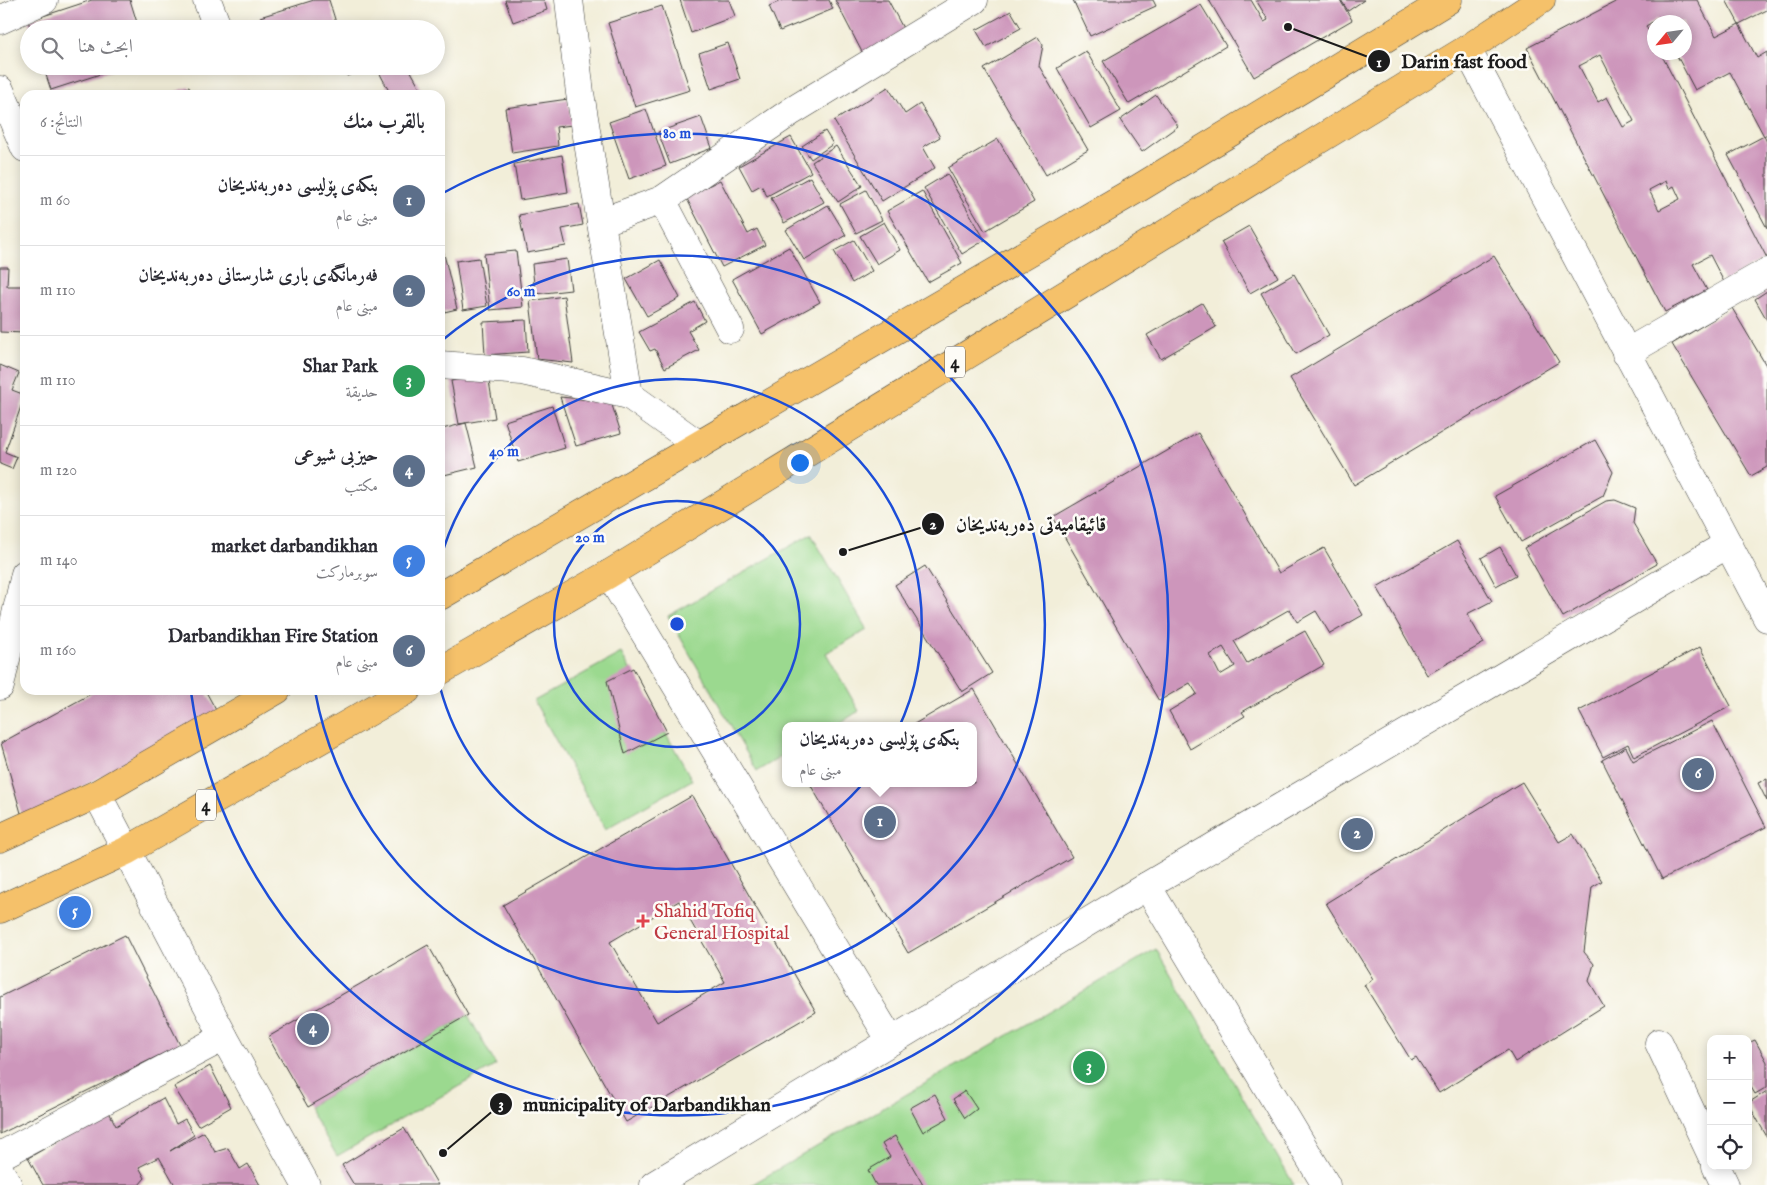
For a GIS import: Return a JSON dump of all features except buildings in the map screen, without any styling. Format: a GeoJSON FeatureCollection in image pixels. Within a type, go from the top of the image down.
{"type":"FeatureCollection","features":[{"type":"Feature","properties":{"kind":"highway"},"geometry":{"type":"LineString","coordinates":[[445,593],[1139,188],[1448,0]]}},
{"type":"Feature","properties":{"kind":"highway","name":"4"},"geometry":{"type":"LineString","coordinates":[[445,668],[609,574],[1467,49],[1541,0]]}},
{"type":"Feature","properties":{"kind":"highway"},"geometry":{"type":"LineString","coordinates":[[0,838],[97,794],[268,695]]}},
{"type":"Feature","properties":{"kind":"highway","name":"4"},"geometry":{"type":"LineString","coordinates":[[0,909],[126,851],[398,695]]}},
{"type":"Feature","properties":{"kind":"street"},"geometry":{"type":"LineString","coordinates":[[0,20],[44,0]]}},
{"type":"Feature","properties":{"kind":"street"},"geometry":{"type":"LineString","coordinates":[[207,0],[215,20]]}},
{"type":"Feature","properties":{"kind":"street"},"geometry":{"type":"LineString","coordinates":[[569,0],[580,93],[628,395]]}},
{"type":"Feature","properties":{"kind":"street"},"geometry":{"type":"LineString","coordinates":[[601,222],[662,200],[792,111],[974,0]]}},
{"type":"Feature","properties":{"kind":"street"},"geometry":{"type":"LineString","coordinates":[[1467,49],[1767,618]]}},
{"type":"Feature","properties":{"kind":"street"},"geometry":{"type":"LineString","coordinates":[[0,90],[20,136]]}},
{"type":"Feature","properties":{"kind":"street"},"geometry":{"type":"LineString","coordinates":[[662,200],[730,329]]}},
{"type":"Feature","properties":{"kind":"street"},"geometry":{"type":"LineString","coordinates":[[1626,353],[1767,272]]}},
{"type":"Feature","properties":{"kind":"street"},"geometry":{"type":"LineString","coordinates":[[445,365],[522,372],[628,395],[700,445]]}},
{"type":"Feature","properties":{"kind":"street"},"geometry":{"type":"LineString","coordinates":[[654,1185],[1147,886],[1728,544]]}},
{"type":"Feature","properties":{"kind":"street"},"geometry":{"type":"LineString","coordinates":[[609,574],[891,1041]]}},
{"type":"Feature","properties":{"kind":"street"},"geometry":{"type":"LineString","coordinates":[[0,686],[20,596]]}},
{"type":"Feature","properties":{"kind":"street"},"geometry":{"type":"LineString","coordinates":[[97,794],[224,1037],[306,1185]]}},
{"type":"Feature","properties":{"kind":"street"},"geometry":{"type":"LineString","coordinates":[[1147,886],[1326,1185]]}},
{"type":"Feature","properties":{"kind":"street"},"geometry":{"type":"LineString","coordinates":[[0,1156],[224,1037]]}},
{"type":"Feature","properties":{"kind":"street"},"geometry":{"type":"LineString","coordinates":[[1659,1043],[1707,1145]]}},
{"type":"Feature","properties":{"kind":"street"},"geometry":{"type":"LineString","coordinates":[[0,1170],[8,1185]]}},
{"type":"Feature","properties":{"kind":"street"},"geometry":{"type":"LineString","coordinates":[[1718,1170],[1725,1185]]}},
{"type":"Feature","properties":{"kind":"green space"},"geometry":{"type":"Polygon","coordinates":[[[811,534],[867,630],[826,653],[859,711],[841,722],[782,722],[782,756],[757,771],[668,616],[811,534]]]}},
{"type":"Feature","properties":{"kind":"green space"},"geometry":{"type":"Polygon","coordinates":[[[621,653],[692,780],[605,829],[534,701],[621,653]]]}},
{"type":"Feature","properties":{"kind":"green space"},"geometry":{"type":"Polygon","coordinates":[[[1156,949],[1294,1185],[751,1185],[1156,949]]]}},
{"type":"Feature","properties":{"kind":"green space"},"geometry":{"type":"Polygon","coordinates":[[[468,1015],[496,1065],[337,1156],[308,1107],[468,1015]]]}},
{"type":"Feature","properties":{"kind":"place","name":"Darin fast food"},"geometry":{"type":"Point","coordinates":[1288,27]}},
{"type":"Feature","properties":{"kind":"place","name":"قائیقامیەتی دەربەندیخان"},"geometry":{"type":"Point","coordinates":[843,552]}},
{"type":"Feature","properties":{"kind":"place","name":"Darbandikhan Fire Station"},"geometry":{"type":"Point","coordinates":[1698,774]}},
{"type":"Feature","properties":{"kind":"place","name":"بنکەی پۆلیسی دەربەندیخان"},"geometry":{"type":"Point","coordinates":[880,822]}},
{"type":"Feature","properties":{"kind":"place","name":"فەرمانگەی باری شارستانی دەربەندیخان"},"geometry":{"type":"Point","coordinates":[1357,834]}},
{"type":"Feature","properties":{"kind":"place","name":"market darbandikhan"},"geometry":{"type":"Point","coordinates":[75,912]}},
{"type":"Feature","properties":{"kind":"place","name":"Shahid Tofiq General Hospital"},"geometry":{"type":"Point","coordinates":[643,921]}},
{"type":"Feature","properties":{"kind":"place","name":"حیزبی شیوعی"},"geometry":{"type":"Point","coordinates":[313,1029]}},
{"type":"Feature","properties":{"kind":"place","name":"Shar Park"},"geometry":{"type":"Point","coordinates":[1089,1067]}},
{"type":"Feature","properties":{"kind":"place","name":"municipality of Darbandikhan"},"geometry":{"type":"Point","coordinates":[443,1153]}}]}
